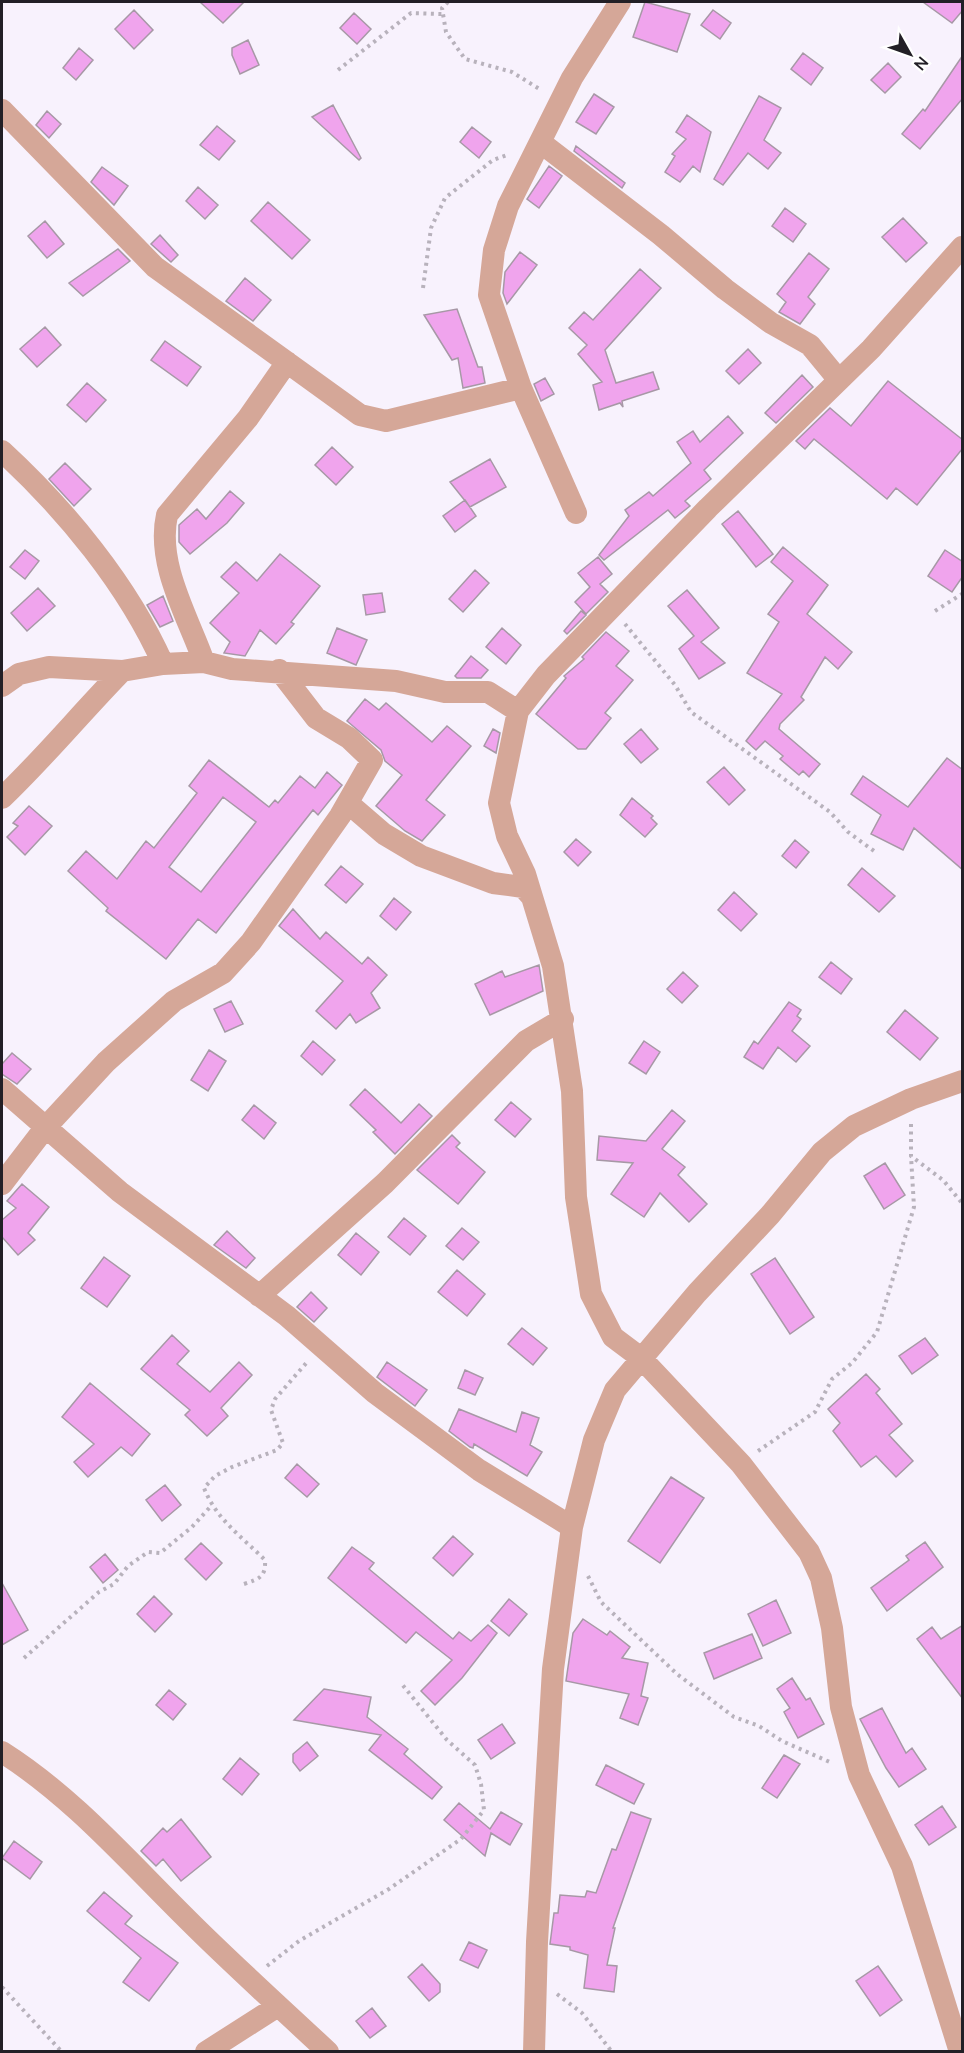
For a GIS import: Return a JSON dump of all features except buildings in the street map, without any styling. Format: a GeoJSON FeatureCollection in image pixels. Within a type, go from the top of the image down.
{"type":"FeatureCollection","features":[{"type":"Feature","properties":{"kind":"street"},"geometry":{"type":"LineString","coordinates":[[576,513],[521,388],[489,295],[489,284],[495,250],[508,206],[572,78],[620,2]]}},
{"type":"Feature","properties":{"kind":"street"},"geometry":{"type":"LineString","coordinates":[[2,110],[155,267],[360,416],[376,420],[395,419],[521,388]]}},
{"type":"Feature","properties":{"kind":"street"},"geometry":{"type":"LineString","coordinates":[[540,142],[661,235],[725,289],[771,323],[810,345],[838,379]]}},
{"type":"Feature","properties":{"kind":"street"},"geometry":{"type":"LineString","coordinates":[[960,2052],[902,1866],[859,1774],[841,1707],[832,1628],[821,1578],[809,1552],[741,1464],[641,1358],[613,1336],[591,1294],[576,1197],[572,1091],[563,1019],[553,966],[525,874],[507,836],[499,802],[518,711],[546,675],[838,379],[871,349],[963,247]]}},
{"type":"Feature","properties":{"kind":"street"},"geometry":{"type":"LineString","coordinates":[[204,662],[167,567],[164,528],[167,515],[248,418],[286,362]]}},
{"type":"Feature","properties":{"kind":"street"},"geometry":{"type":"LineString","coordinates":[[2,451],[79,534],[130,602],[163,664]]}},
{"type":"Feature","properties":{"kind":"street"},"geometry":{"type":"LineString","coordinates":[[2,686],[19,674],[49,667],[122,671],[163,664],[204,662],[232,669],[279,670],[396,681],[445,692],[488,692],[518,711]]}},
{"type":"Feature","properties":{"kind":"street"},"geometry":{"type":"LineString","coordinates":[[2,1184],[45,1128],[106,1062],[174,1001],[223,973],[251,942],[348,803],[372,760],[349,738],[316,718],[279,670]]}},
{"type":"Feature","properties":{"kind":"street"},"geometry":{"type":"LineString","coordinates":[[2,798],[45,756],[80,714],[122,671]]}},
{"type":"Feature","properties":{"kind":"street"},"geometry":{"type":"LineString","coordinates":[[348,803],[384,834],[421,856],[493,883],[523,887],[531,896]]}},
{"type":"Feature","properties":{"kind":"street"},"geometry":{"type":"LineString","coordinates":[[259,1296],[386,1183],[526,1041],[563,1019]]}},
{"type":"Feature","properties":{"kind":"street"},"geometry":{"type":"LineString","coordinates":[[534,2052],[553,1669],[572,1527],[594,1440],[615,1390],[770,1215],[822,1152],[854,1126],[911,1099],[963,1081]]}},
{"type":"Feature","properties":{"kind":"street"},"geometry":{"type":"LineString","coordinates":[[2,1089],[120,1192],[323,1346],[375,1393],[480,1470],[572,1527]]}},
{"type":"Feature","properties":{"kind":"street"},"geometry":{"type":"LineString","coordinates":[[2,1752],[37,1774],[103,1833],[250,1979],[328,2052]]}},
{"type":"Feature","properties":{"kind":"street"},"geometry":{"type":"LineString","coordinates":[[206,2052],[278,2006]]}},
{"type":"Feature","properties":{"kind":"path"},"geometry":{"type":"LineString","coordinates":[[448,2],[442,8],[446,32],[465,59],[512,72],[543,92],[572,78]]}},
{"type":"Feature","properties":{"kind":"path"},"geometry":{"type":"LineString","coordinates":[[338,70],[411,13],[442,14]]}},
{"type":"Feature","properties":{"kind":"path"},"geometry":{"type":"LineString","coordinates":[[423,288],[430,228],[445,198],[493,160],[540,142]]}},
{"type":"Feature","properties":{"kind":"path"},"geometry":{"type":"LineString","coordinates":[[935,611],[963,594]]}},
{"type":"Feature","properties":{"kind":"path"},"geometry":{"type":"LineString","coordinates":[[598,620],[624,623],[675,685],[691,712],[831,812],[848,832],[874,851]]}},
{"type":"Feature","properties":{"kind":"path"},"geometry":{"type":"LineString","coordinates":[[741,1464],[815,1412],[832,1379],[852,1363],[877,1332],[914,1207],[911,1099]]}},
{"type":"Feature","properties":{"kind":"path"},"geometry":{"type":"LineString","coordinates":[[911,1156],[943,1180],[963,1203]]}},
{"type":"Feature","properties":{"kind":"path"},"geometry":{"type":"LineString","coordinates":[[244,1584],[260,1579],[265,1571],[265,1560],[238,1536],[211,1506],[204,1488],[215,1476],[277,1450],[284,1443],[271,1410],[275,1399],[323,1346]]}},
{"type":"Feature","properties":{"kind":"path"},"geometry":{"type":"LineString","coordinates":[[24,1658],[99,1592],[114,1584],[128,1566],[148,1552],[160,1553],[192,1527],[211,1506]]}},
{"type":"Feature","properties":{"kind":"path"},"geometry":{"type":"LineString","coordinates":[[585,1570],[601,1602],[626,1627],[677,1674],[734,1717],[759,1726],[783,1741],[859,1774]]}},
{"type":"Feature","properties":{"kind":"path"},"geometry":{"type":"LineString","coordinates":[[250,1979],[299,1941],[389,1889],[461,1839],[484,1810],[481,1784],[475,1765],[447,1740],[401,1683]]}},
{"type":"Feature","properties":{"kind":"path"},"geometry":{"type":"LineString","coordinates":[[536,1984],[571,2002],[612,2052]]}},
{"type":"Feature","properties":{"kind":"path"},"geometry":{"type":"LineString","coordinates":[[2,1987],[62,2052]]}}]}
